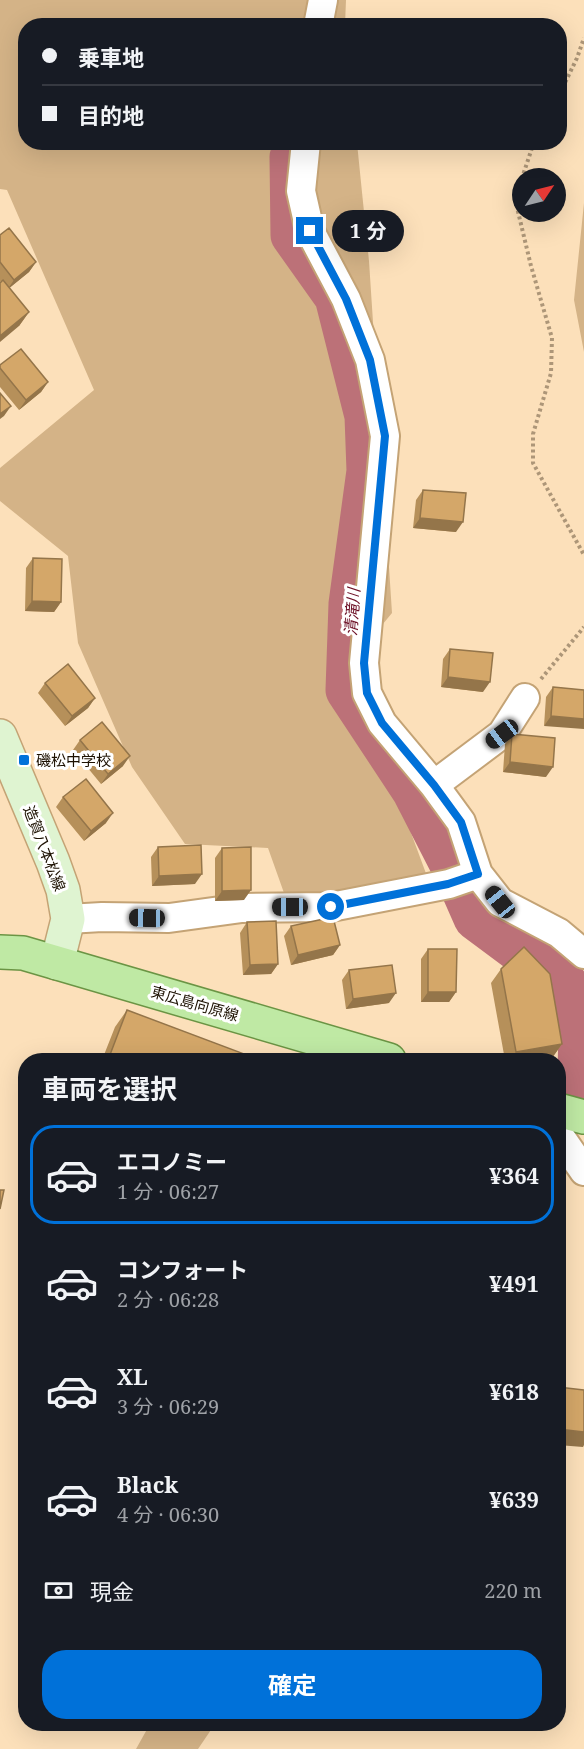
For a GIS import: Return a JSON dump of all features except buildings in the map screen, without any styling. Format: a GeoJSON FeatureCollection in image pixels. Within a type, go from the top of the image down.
{"type":"FeatureCollection","features":[{"type":"Feature","properties":{"kind":"main road","name":"造賀八本松線"},"geometry":{"type":"LineString","coordinates":[[0,736],[63,890],[68,919],[57,963]]}},
{"type":"Feature","properties":{"kind":"main road","name":"東広島向原線"},"geometry":{"type":"LineString","coordinates":[[0,952],[23,953],[365,1053]]}},
{"type":"Feature","properties":{"kind":"street"},"geometry":{"type":"LineString","coordinates":[[319,18],[323,0]]}},
{"type":"Feature","properties":{"kind":"street"},"geometry":{"type":"LineString","coordinates":[[305,150],[301,191],[310,231],[346,299],[370,360],[385,436],[364,663],[367,693],[382,723],[434,785],[461,822],[466,878]]}},
{"type":"Feature","properties":{"kind":"street"},"geometry":{"type":"LineString","coordinates":[[434,785],[502,734],[525,698]]}},
{"type":"Feature","properties":{"kind":"street"},"geometry":{"type":"LineString","coordinates":[[68,919],[169,918],[242,908],[331,907],[466,878],[500,902],[559,933],[584,954]]}},
{"type":"Feature","properties":{"kind":"street"},"geometry":{"type":"LineString","coordinates":[[566,1146],[584,1171]]}},
{"type":"Feature","properties":{"kind":"path"},"geometry":{"type":"LineString","coordinates":[[567,79],[584,38]]}},
{"type":"Feature","properties":{"kind":"path"},"geometry":{"type":"LineString","coordinates":[[531,150],[515,199],[552,338],[551,373],[533,434],[533,463],[584,555]]}},
{"type":"Feature","properties":{"kind":"path"},"geometry":{"type":"LineString","coordinates":[[525,698],[584,627]]}},
{"type":"Feature","properties":{"kind":"shaded area"},"geometry":{"type":"Polygon","coordinates":[[[0,0],[346,0],[345,18],[18,18],[18,150],[358,150],[369,261],[392,613],[349,665],[431,887],[289,907],[268,848],[185,844],[132,767],[78,643],[68,556],[0,501],[0,468],[94,390],[7,190],[0,189],[0,0]]]}},
{"type":"Feature","properties":{"kind":"shaded area"},"geometry":{"type":"Polygon","coordinates":[[[584,203],[584,352],[574,300],[584,203]]]}},
{"type":"Feature","properties":{"kind":"shaded area"},"geometry":{"type":"Polygon","coordinates":[[[146,1731],[210,1731],[198,1749],[136,1749],[146,1731]]]}},
{"type":"Feature","properties":{"kind":"waterway","name":"清滝川"},"geometry":{"type":"LineString","coordinates":[[292,157],[293,235],[337,297],[367,416],[369,471],[351,604],[348,690],[414,790],[454,868],[476,918],[519,950],[555,969],[575,998],[581,1033],[580,1069],[584,1087]]}},
{"type":"Feature","properties":{"kind":"place","name":"磯松中学校"},"geometry":{"type":"Point","coordinates":[24,760]}},
{"type":"Feature","properties":{"kind":"route"},"geometry":{"type":"LineString","coordinates":[[310,231],[346,299],[370,360],[385,436],[364,663],[367,693],[382,723],[434,785],[461,822],[478,874],[448,884],[331,907]]}}]}
